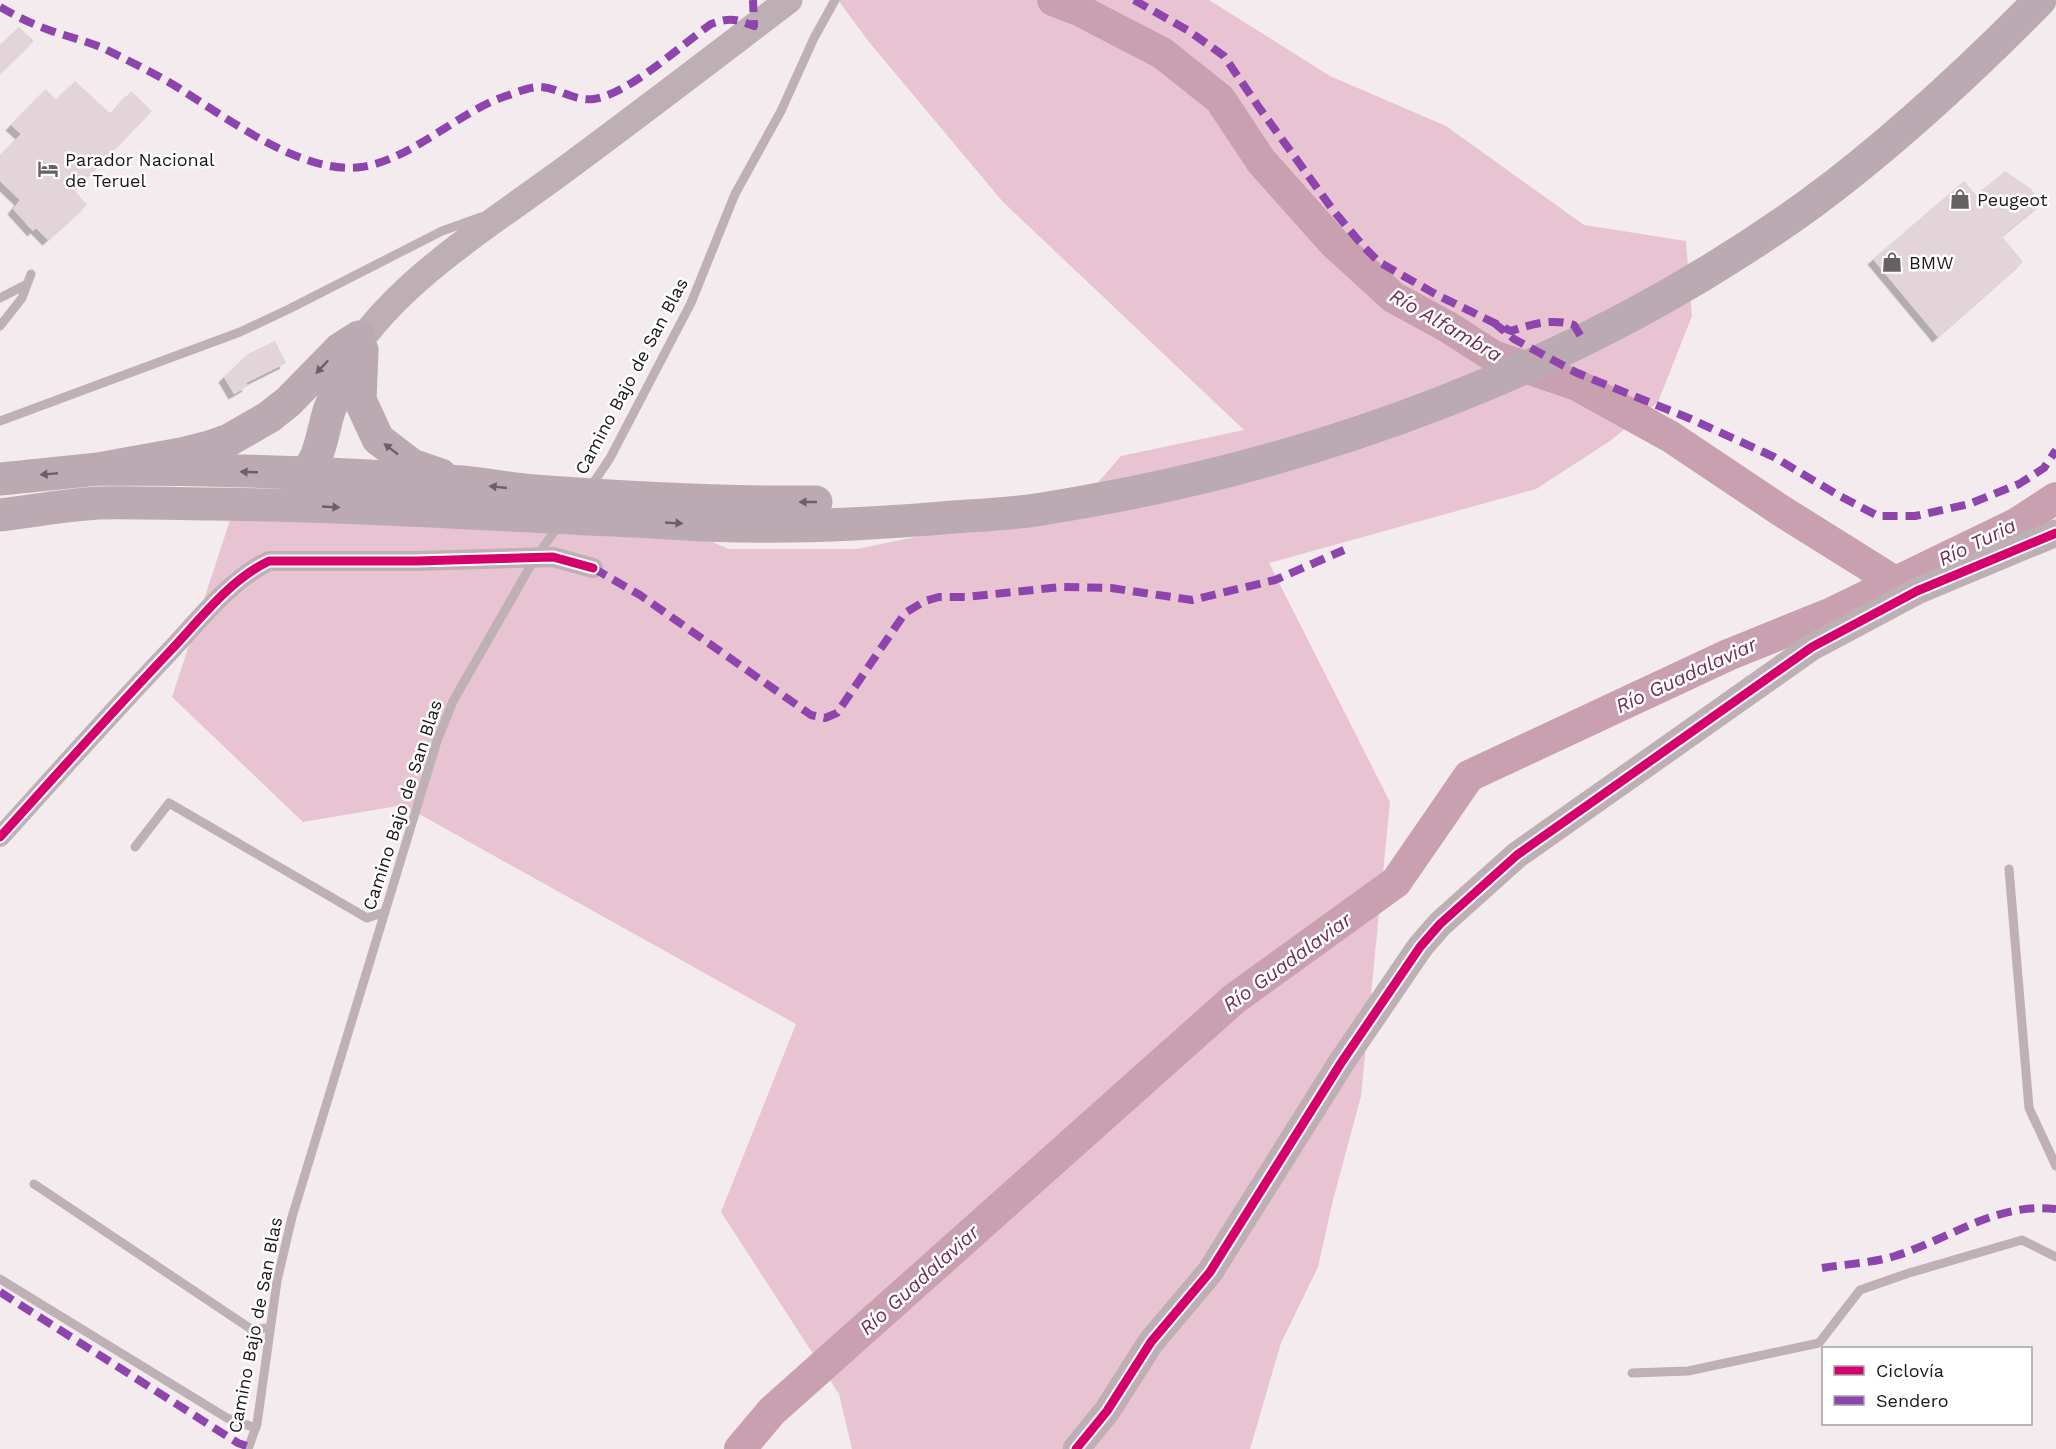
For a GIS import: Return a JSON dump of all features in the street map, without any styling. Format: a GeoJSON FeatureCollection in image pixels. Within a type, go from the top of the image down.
{"type":"FeatureCollection","features":[{"type":"Feature","properties":{"kind":"highway"},"geometry":{"type":"LineString","coordinates":[[0,513],[96,503],[532,504],[617,508],[741,502],[895,502],[1160,488],[1270,461],[1413,414],[1485,385],[1618,322],[1718,265],[1810,203],[1898,134],[1987,54],[2040,0]]}},
{"type":"Feature","properties":{"kind":"highway"},"geometry":{"type":"LineString","coordinates":[[365,341],[360,400],[378,439],[412,465],[532,504]]}},
{"type":"Feature","properties":{"kind":"highway"},"geometry":{"type":"LineString","coordinates":[[0,478],[98,469],[181,454],[229,440],[269,417],[306,386],[340,350],[365,341]]}},
{"type":"Feature","properties":{"kind":"highway"},"geometry":{"type":"LineString","coordinates":[[0,513],[98,495],[174,492],[260,495],[287,491],[308,474],[319,454],[329,412],[344,377],[365,341]]}},
{"type":"Feature","properties":{"kind":"highway"},"geometry":{"type":"LineString","coordinates":[[98,469],[180,469],[462,483]]}},
{"type":"Feature","properties":{"kind":"street"},"geometry":{"type":"LineString","coordinates":[[365,341],[381,316],[418,281],[789,0]]}},
{"type":"Feature","properties":{"kind":"street"},"geometry":{"type":"LineString","coordinates":[[1076,1449],[1107,1411],[1151,1342],[1210,1272],[1341,1063],[1420,947],[1440,924],[1517,855],[1812,647],[1917,591],[2056,533]]}},
{"type":"Feature","properties":{"kind":"street"},"geometry":{"type":"LineString","coordinates":[[0,837],[110,714],[216,603],[254,568],[269,561],[417,561],[553,557],[593,568]]}},
{"type":"Feature","properties":{"kind":"lane","name":"Camino Bajo de San Blas"},"geometry":{"type":"LineString","coordinates":[[248,1449],[256,1428],[277,1281],[292,1217],[437,741],[453,700],[537,557],[554,531],[588,492],[615,447],[691,303],[735,194],[781,111],[814,38],[835,0]]}},
{"type":"Feature","properties":{"kind":"lane"},"geometry":{"type":"LineString","coordinates":[[0,421],[240,332],[442,231],[520,203]]}},
{"type":"Feature","properties":{"kind":"lane"},"geometry":{"type":"LineString","coordinates":[[0,326],[22,298],[31,274]]}},
{"type":"Feature","properties":{"kind":"lane"},"geometry":{"type":"LineString","coordinates":[[0,298],[27,284]]}},
{"type":"Feature","properties":{"kind":"lane"},"geometry":{"type":"LineString","coordinates":[[135,847],[169,803],[368,918],[385,912]]}},
{"type":"Feature","properties":{"kind":"lane"},"geometry":{"type":"LineString","coordinates":[[2009,869],[2029,1108],[2056,1166]]}},
{"type":"Feature","properties":{"kind":"lane"},"geometry":{"type":"LineString","coordinates":[[34,1184],[251,1329],[270,1328]]}},
{"type":"Feature","properties":{"kind":"lane"},"geometry":{"type":"LineString","coordinates":[[1632,1373],[1688,1371],[1819,1342],[1860,1290],[2022,1240],[2056,1257]]}},
{"type":"Feature","properties":{"kind":"lane"},"geometry":{"type":"LineString","coordinates":[[0,1279],[227,1419],[256,1428]]}},
{"type":"Feature","properties":{"kind":"shaded area"},"geometry":{"type":"Polygon","coordinates":[[[838,0],[1209,0],[1330,76],[1446,126],[1584,225],[1686,241],[1692,316],[1658,402],[1610,441],[1536,489],[1269,563],[1390,802],[1361,1096],[1318,1267],[1281,1343],[1250,1449],[852,1449],[839,1394],[721,1212],[796,1024],[403,805],[303,822],[172,697],[234,508],[588,490],[729,549],[857,549],[1080,503],[1121,456],[1244,430],[1003,202],[869,42],[838,0]]]}},
{"type":"Feature","properties":{"kind":"building"},"geometry":{"type":"Polygon","coordinates":[[[19,27],[34,41],[0,74],[0,45],[19,27]]]}},
{"type":"Feature","properties":{"kind":"building","name":"Parador Nacional de Teruel"},"geometry":{"type":"Polygon","coordinates":[[[75,81],[111,114],[131,91],[152,111],[75,191],[87,205],[48,240],[36,228],[33,231],[13,209],[20,200],[0,181],[0,156],[21,134],[11,125],[46,89],[56,100],[75,81]]]}},
{"type":"Feature","properties":{"kind":"building"},"geometry":{"type":"Polygon","coordinates":[[[2005,171],[2030,188],[2042,203],[2002,236],[2023,262],[1938,337],[1873,259],[1964,181],[1976,195],[2005,171]]]}},
{"type":"Feature","properties":{"kind":"building"},"geometry":{"type":"Polygon","coordinates":[[[275,341],[286,363],[246,383],[248,386],[234,394],[224,377],[248,354],[275,341]]]}},
{"type":"Feature","properties":{"kind":"waterway","name":"Río Alfambra"},"geometry":{"type":"LineString","coordinates":[[1053,0],[1079,10],[1162,53],[1220,99],[1261,161],[1334,243],[1393,297],[1448,327],[1493,356],[1577,385],[1671,437],[1780,510],[1895,582]]}},
{"type":"Feature","properties":{"kind":"waterway","name":"Río Guadalaviar"},"geometry":{"type":"LineString","coordinates":[[740,1449],[772,1411],[1234,999],[1396,882],[1469,776],[1728,655],[1832,613],[2016,524],[2056,498]]}},
{"type":"Feature","properties":{"kind":"marked path"},"geometry":{"type":"LineString","coordinates":[[0,7],[36,25],[98,46],[132,63],[177,87],[241,128],[289,153],[338,167],[361,167],[380,163],[398,155],[488,103],[525,89],[544,87],[587,99],[608,95],[654,68],[711,24],[733,20],[754,26],[753,0]]}},
{"type":"Feature","properties":{"kind":"marked path"},"geometry":{"type":"LineString","coordinates":[[1134,0],[1189,31],[1224,56],[1333,210],[1379,262],[1437,295],[1511,331],[1542,323],[1558,322],[1574,325],[1583,340]]}},
{"type":"Feature","properties":{"kind":"marked path"},"geometry":{"type":"LineString","coordinates":[[1493,322],[1514,339],[1577,373],[1691,419],[1774,457],[1878,516],[1915,516],[1969,504],[2019,484],[2044,468],[2056,450]]}},
{"type":"Feature","properties":{"kind":"marked path"},"geometry":{"type":"LineString","coordinates":[[593,568],[640,595],[811,715],[825,718],[837,713],[905,613],[925,601],[939,597],[966,597],[1061,587],[1111,588],[1192,600],[1275,580],[1344,550]]}},
{"type":"Feature","properties":{"kind":"marked path"},"geometry":{"type":"LineString","coordinates":[[1822,1268],[1895,1256],[1993,1216],[2034,1208],[2056,1209]]}},
{"type":"Feature","properties":{"kind":"marked path"},"geometry":{"type":"LineString","coordinates":[[0,1292],[238,1443],[249,1447]]}},
{"type":"Feature","properties":{"kind":"cycle path"},"geometry":{"type":"LineString","coordinates":[[1076,1449],[1107,1411],[1151,1342],[1210,1272],[1341,1063],[1420,947],[1440,924],[1517,855],[1812,647],[1917,591],[2056,533]]}},
{"type":"Feature","properties":{"kind":"cycle path"},"geometry":{"type":"LineString","coordinates":[[0,837],[217,600],[242,578],[269,561],[417,561],[553,557],[593,568]]}},
{"type":"Feature","properties":{"kind":"place","name":"Parador Nacional de Teruel"},"geometry":{"type":"Point","coordinates":[48,169]}},
{"type":"Feature","properties":{"kind":"place","name":"Peugeot"},"geometry":{"type":"Point","coordinates":[1960,199]}},
{"type":"Feature","properties":{"kind":"place","name":"BMW"},"geometry":{"type":"Point","coordinates":[1892,262]}},
{"type":"Feature","properties":{"kind":"water label","name":"Río Turia"},"geometry":{"type":"Point","coordinates":[1977,542]}}]}
